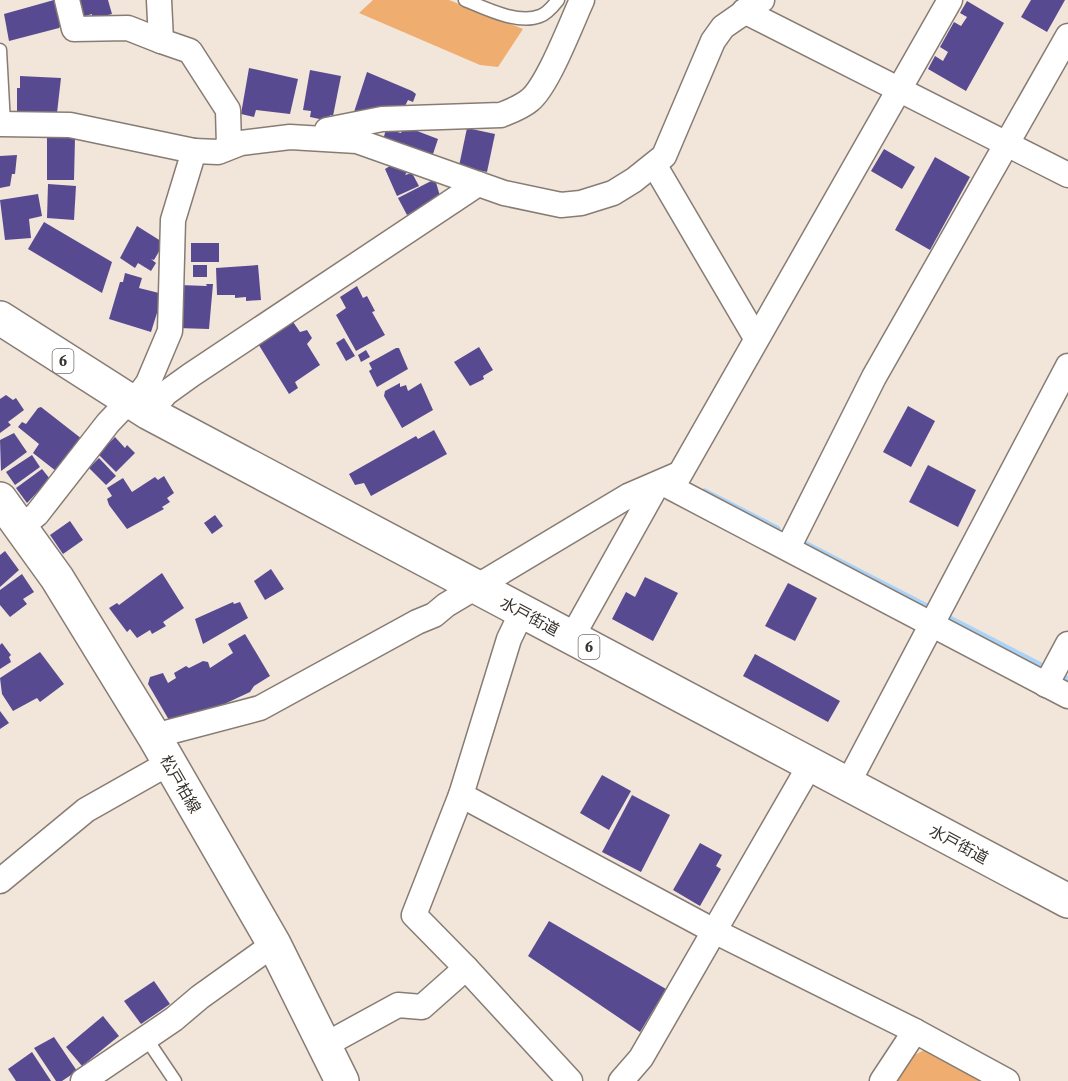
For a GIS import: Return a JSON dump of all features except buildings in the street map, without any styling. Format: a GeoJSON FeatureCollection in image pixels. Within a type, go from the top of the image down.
{"type":"FeatureCollection","features":[{"type":"Feature","properties":{"kind":"main road","name":"水戸街道"},"geometry":{"type":"LineString","coordinates":[[0,318],[139,407],[1068,901]]}},
{"type":"Feature","properties":{"kind":"main road","name":"松戸柏線"},"geometry":{"type":"LineString","coordinates":[[9,521],[57,578],[161,750],[274,944],[342,1081]]}},
{"type":"Feature","properties":{"kind":"street"},"geometry":{"type":"LineString","coordinates":[[67,0],[74,29],[128,28],[190,51],[228,110],[229,146]]}},
{"type":"Feature","properties":{"kind":"street"},"geometry":{"type":"LineString","coordinates":[[159,0],[161,40]]}},
{"type":"Feature","properties":{"kind":"street"},"geometry":{"type":"LineString","coordinates":[[2,124],[70,125],[194,151],[218,152],[229,146],[382,119],[501,115],[531,100],[543,86],[582,0]]}},
{"type":"Feature","properties":{"kind":"street"},"geometry":{"type":"LineString","coordinates":[[950,0],[672,488],[1068,696]]}},
{"type":"Feature","properties":{"kind":"street"},"geometry":{"type":"LineString","coordinates":[[290,137],[357,141],[478,184],[547,203],[581,203],[613,193],[655,166],[664,156],[675,136],[713,40],[723,27],[753,5],[898,90],[1068,175]]}},
{"type":"Feature","properties":{"kind":"street"},"geometry":{"type":"LineString","coordinates":[[788,549],[874,377],[1068,36]]}},
{"type":"Feature","properties":{"kind":"street"},"geometry":{"type":"LineString","coordinates":[[139,407],[139,395],[148,382],[170,331],[173,219],[194,151]]}},
{"type":"Feature","properties":{"kind":"street"},"geometry":{"type":"LineString","coordinates":[[655,166],[756,338]]}},
{"type":"Feature","properties":{"kind":"street"},"geometry":{"type":"LineString","coordinates":[[9,521],[37,513],[139,407],[166,393],[478,184]]}},
{"type":"Feature","properties":{"kind":"street"},"geometry":{"type":"LineString","coordinates":[[847,785],[1068,366]]}},
{"type":"Feature","properties":{"kind":"street"},"geometry":{"type":"LineString","coordinates":[[0,881],[161,750],[260,708],[417,622],[434,615],[446,605],[628,496],[679,474]]}},
{"type":"Feature","properties":{"kind":"street"},"geometry":{"type":"LineString","coordinates":[[572,637],[657,484]]}},
{"type":"Feature","properties":{"kind":"street"},"geometry":{"type":"LineString","coordinates":[[522,612],[509,639],[461,795],[414,915],[570,1081]]}},
{"type":"Feature","properties":{"kind":"street"},"geometry":{"type":"LineString","coordinates":[[1046,685],[1068,644]]}},
{"type":"Feature","properties":{"kind":"street"},"geometry":{"type":"LineString","coordinates":[[621,1081],[641,1058],[810,765]]}},
{"type":"Feature","properties":{"kind":"street"},"geometry":{"type":"LineString","coordinates":[[461,795],[714,931],[915,1031],[1007,1081]]}},
{"type":"Feature","properties":{"kind":"street"},"geometry":{"type":"LineString","coordinates":[[83,1081],[274,944]]}},
{"type":"Feature","properties":{"kind":"street"},"geometry":{"type":"LineString","coordinates":[[325,1045],[398,1005],[422,1007],[466,968]]}},
{"type":"Feature","properties":{"kind":"street"},"geometry":{"type":"LineString","coordinates":[[882,1081],[915,1031]]}},
{"type":"Feature","properties":{"kind":"lane"},"geometry":{"type":"LineString","coordinates":[[465,0],[499,13],[522,18],[540,16],[558,0]]}},
{"type":"Feature","properties":{"kind":"lane"},"geometry":{"type":"LineString","coordinates":[[0,50],[2,124]]}},
{"type":"Feature","properties":{"kind":"lane"},"geometry":{"type":"LineString","coordinates":[[146,1038],[176,1081]]}},
{"type":"Feature","properties":{"kind":"shaded area"},"geometry":{"type":"Polygon","coordinates":[[[373,0],[449,0],[523,29],[498,67],[480,65],[359,13],[373,0]]]}},
{"type":"Feature","properties":{"kind":"shaded area"},"geometry":{"type":"Polygon","coordinates":[[[928,1048],[986,1081],[892,1081],[905,1060],[928,1048]]]}},
{"type":"Feature","properties":{"kind":"waterway"},"geometry":{"type":"LineString","coordinates":[[705,492],[777,529]]}},
{"type":"Feature","properties":{"kind":"waterway"},"geometry":{"type":"LineString","coordinates":[[807,545],[1068,680]]}}]}
